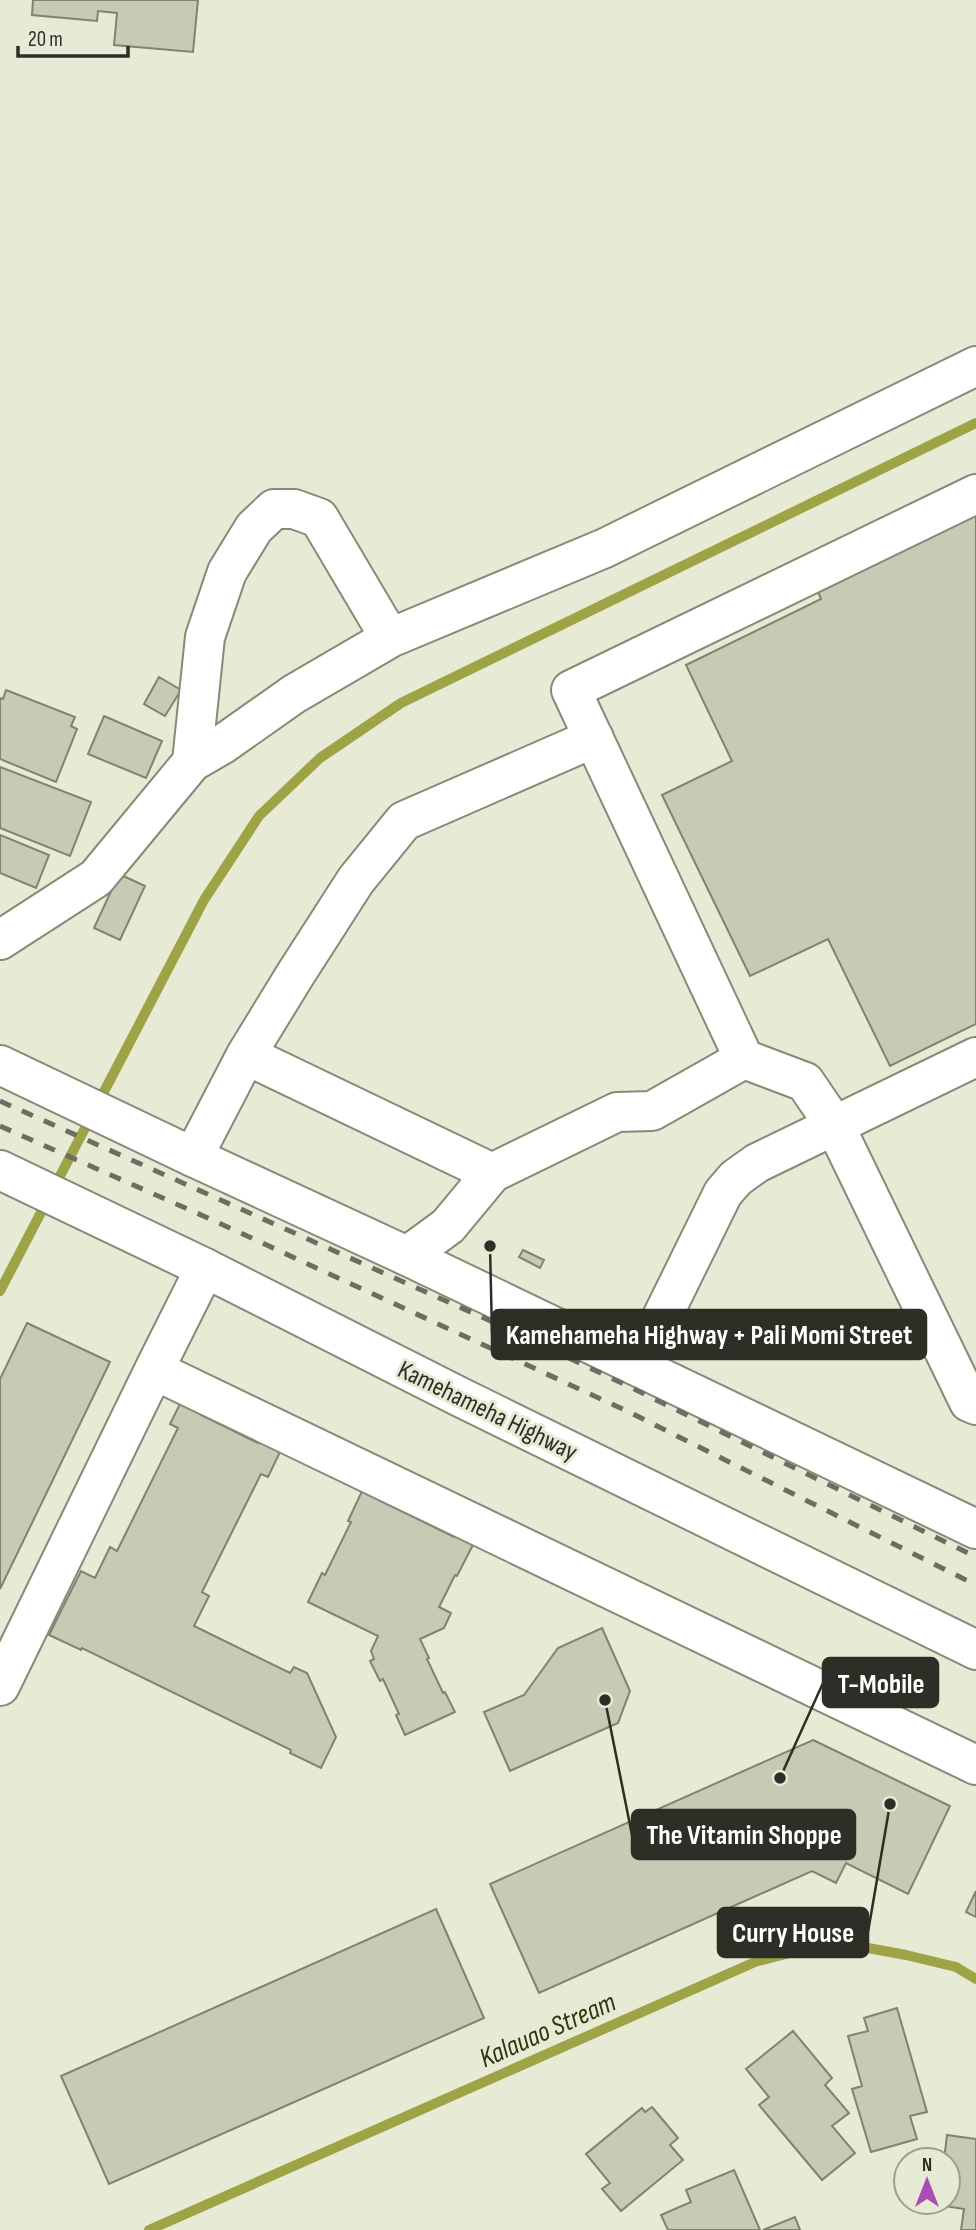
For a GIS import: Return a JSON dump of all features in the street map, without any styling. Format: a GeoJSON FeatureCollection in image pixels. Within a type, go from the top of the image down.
{"type":"FeatureCollection","features":[{"type":"Feature","properties":{"kind":"main road"},"geometry":{"type":"LineString","coordinates":[[0,940],[96,878],[191,762],[223,744],[294,694],[390,638],[605,548],[976,366]]}},
{"type":"Feature","properties":{"kind":"main road"},"geometry":{"type":"LineString","coordinates":[[976,494],[572,690],[744,1059],[805,1082],[835,1126],[969,1402],[976,1405]]}},
{"type":"Feature","properties":{"kind":"main road"},"geometry":{"type":"LineString","coordinates":[[191,762],[205,637],[228,572],[254,528],[274,509],[294,509],[319,518],[390,638]]}},
{"type":"Feature","properties":{"kind":"main road"},"geometry":{"type":"LineString","coordinates":[[193,1157],[246,1055],[356,880],[404,821],[594,738]]}},
{"type":"Feature","properties":{"kind":"main road"},"geometry":{"type":"LineString","coordinates":[[246,1055],[492,1173]]}},
{"type":"Feature","properties":{"kind":"main road"},"geometry":{"type":"LineString","coordinates":[[638,1366],[723,1193],[736,1178],[757,1163],[976,1057]]}},
{"type":"Feature","properties":{"kind":"main road"},"geometry":{"type":"LineString","coordinates":[[407,1255],[448,1226],[492,1173],[617,1112],[652,1111],[744,1059]]}},
{"type":"Feature","properties":{"kind":"main road"},"geometry":{"type":"LineString","coordinates":[[0,1065],[407,1255],[976,1529]]}},
{"type":"Feature","properties":{"kind":"main road","name":"Kamehameha Highway"},"geometry":{"type":"LineString","coordinates":[[3,1171],[205,1268],[460,1397],[976,1650]]}},
{"type":"Feature","properties":{"kind":"main road"},"geometry":{"type":"LineString","coordinates":[[0,1686],[205,1268]]}},
{"type":"Feature","properties":{"kind":"main road"},"geometry":{"type":"LineString","coordinates":[[154,1370],[976,1765]]}},
{"type":"Feature","properties":{"kind":"building"},"geometry":{"type":"Polygon","coordinates":[[[33,0],[198,0],[193,52],[114,45],[117,13],[98,11],[97,21],[32,15],[33,0]]]}},
{"type":"Feature","properties":{"kind":"building"},"geometry":{"type":"Polygon","coordinates":[[[976,515],[976,1024],[890,1066],[828,939],[750,976],[662,795],[732,761],[686,665],[821,599],[818,592],[976,515]]]}},
{"type":"Feature","properties":{"kind":"building"},"geometry":{"type":"Polygon","coordinates":[[[159,677],[181,690],[165,716],[144,704],[159,677]]]}},
{"type":"Feature","properties":{"kind":"building"},"geometry":{"type":"Polygon","coordinates":[[[6,690],[75,717],[71,726],[77,729],[56,782],[0,759],[0,698],[3,699],[6,690]]]}},
{"type":"Feature","properties":{"kind":"building"},"geometry":{"type":"Polygon","coordinates":[[[104,716],[162,741],[146,778],[88,754],[104,716]]]}},
{"type":"Feature","properties":{"kind":"building"},"geometry":{"type":"Polygon","coordinates":[[[0,767],[91,802],[70,856],[0,828],[0,767]]]}},
{"type":"Feature","properties":{"kind":"building"},"geometry":{"type":"Polygon","coordinates":[[[0,835],[49,855],[36,888],[0,873],[0,835]]]}},
{"type":"Feature","properties":{"kind":"building"},"geometry":{"type":"Polygon","coordinates":[[[119,874],[145,886],[120,940],[94,928],[119,874]]]}},
{"type":"Feature","properties":{"kind":"building"},"geometry":{"type":"Polygon","coordinates":[[[523,1250],[544,1260],[540,1268],[519,1257],[523,1250]]]}},
{"type":"Feature","properties":{"kind":"building"},"geometry":{"type":"Polygon","coordinates":[[[27,1323],[110,1362],[0,1589],[0,1379],[27,1323]]]}},
{"type":"Feature","properties":{"kind":"building"},"geometry":{"type":"Polygon","coordinates":[[[181,1402],[258,1443],[260,1439],[281,1450],[268,1477],[261,1474],[202,1592],[209,1596],[194,1626],[290,1673],[294,1667],[307,1673],[336,1737],[321,1768],[290,1753],[291,1750],[82,1648],[81,1650],[49,1635],[81,1571],[95,1578],[110,1547],[117,1551],[178,1428],[170,1424],[181,1402]]]}},
{"type":"Feature","properties":{"kind":"building"},"geometry":{"type":"Polygon","coordinates":[[[363,1489],[380,1498],[379,1500],[454,1537],[456,1535],[474,1543],[439,1607],[451,1613],[444,1628],[420,1639],[443,1693],[445,1692],[455,1712],[405,1735],[383,1679],[380,1681],[370,1661],[374,1659],[371,1651],[378,1636],[308,1602],[322,1573],[325,1575],[351,1522],[348,1521],[363,1489]]]}},
{"type":"Feature","properties":{"kind":"building"},"geometry":{"type":"Polygon","coordinates":[[[602,1628],[630,1691],[618,1723],[510,1771],[484,1712],[524,1695],[558,1648],[602,1628]]]}},
{"type":"Feature","properties":{"kind":"building"},"geometry":{"type":"Polygon","coordinates":[[[813,1740],[950,1806],[908,1894],[846,1863],[836,1883],[812,1871],[539,1993],[490,1884],[813,1740]]]}},
{"type":"Feature","properties":{"kind":"building"},"geometry":{"type":"Polygon","coordinates":[[[976,1891],[976,1917],[966,1912],[976,1891]]]}},
{"type":"Feature","properties":{"kind":"building"},"geometry":{"type":"Polygon","coordinates":[[[436,1909],[484,2018],[109,2184],[61,2076],[436,1909]]]}},
{"type":"Feature","properties":{"kind":"building"},"geometry":{"type":"Polygon","coordinates":[[[897,2008],[927,2112],[910,2116],[917,2139],[871,2152],[852,2089],[862,2086],[848,2036],[868,2031],[864,2018],[897,2008]]]}},
{"type":"Feature","properties":{"kind":"building"},"geometry":{"type":"Polygon","coordinates":[[[793,2031],[832,2078],[825,2085],[849,2113],[832,2126],[855,2153],[822,2180],[759,2105],[769,2097],[746,2069],[793,2031]]]}},
{"type":"Feature","properties":{"kind":"building"},"geometry":{"type":"Polygon","coordinates":[[[652,2107],[678,2138],[670,2145],[683,2160],[621,2211],[602,2189],[610,2183],[586,2154],[642,2108],[645,2112],[652,2107]]]}},
{"type":"Feature","properties":{"kind":"building"},"geometry":{"type":"Polygon","coordinates":[[[947,2135],[976,2139],[976,2230],[961,2230],[964,2209],[962,2146],[946,2146],[947,2135]]]}},
{"type":"Feature","properties":{"kind":"building"},"geometry":{"type":"Polygon","coordinates":[[[734,2170],[760,2230],[668,2230],[661,2215],[691,2202],[686,2190],[734,2170]]]}},
{"type":"Feature","properties":{"kind":"building"},"geometry":{"type":"Polygon","coordinates":[[[795,2217],[800,2230],[763,2230],[795,2217]]]}},
{"type":"Feature","properties":{"kind":"waterway"},"geometry":{"type":"LineString","coordinates":[[0,1291],[204,900],[259,816],[320,758],[401,703],[976,423]]}},
{"type":"Feature","properties":{"kind":"waterway","name":"Kalauao Stream"},"geometry":{"type":"LineString","coordinates":[[149,2230],[755,1962],[817,1946],[857,1946],[956,1967],[976,1979]]}},
{"type":"Feature","properties":{"kind":"railway"},"geometry":{"type":"LineString","coordinates":[[0,1101],[495,1323],[976,1557]]}},
{"type":"Feature","properties":{"kind":"railway"},"geometry":{"type":"LineString","coordinates":[[0,1126],[208,1218],[627,1411],[976,1585]]}},
{"type":"Feature","properties":{"kind":"place","name":"Kamehameha Highway + Pali Momi Street"},"geometry":{"type":"Point","coordinates":[490,1246]}},
{"type":"Feature","properties":{"kind":"place","name":"The Vitamin Shoppe"},"geometry":{"type":"Point","coordinates":[605,1700]}},
{"type":"Feature","properties":{"kind":"place","name":"T-Mobile"},"geometry":{"type":"Point","coordinates":[780,1778]}},
{"type":"Feature","properties":{"kind":"place","name":"Curry House"},"geometry":{"type":"Point","coordinates":[890,1804]}}]}
